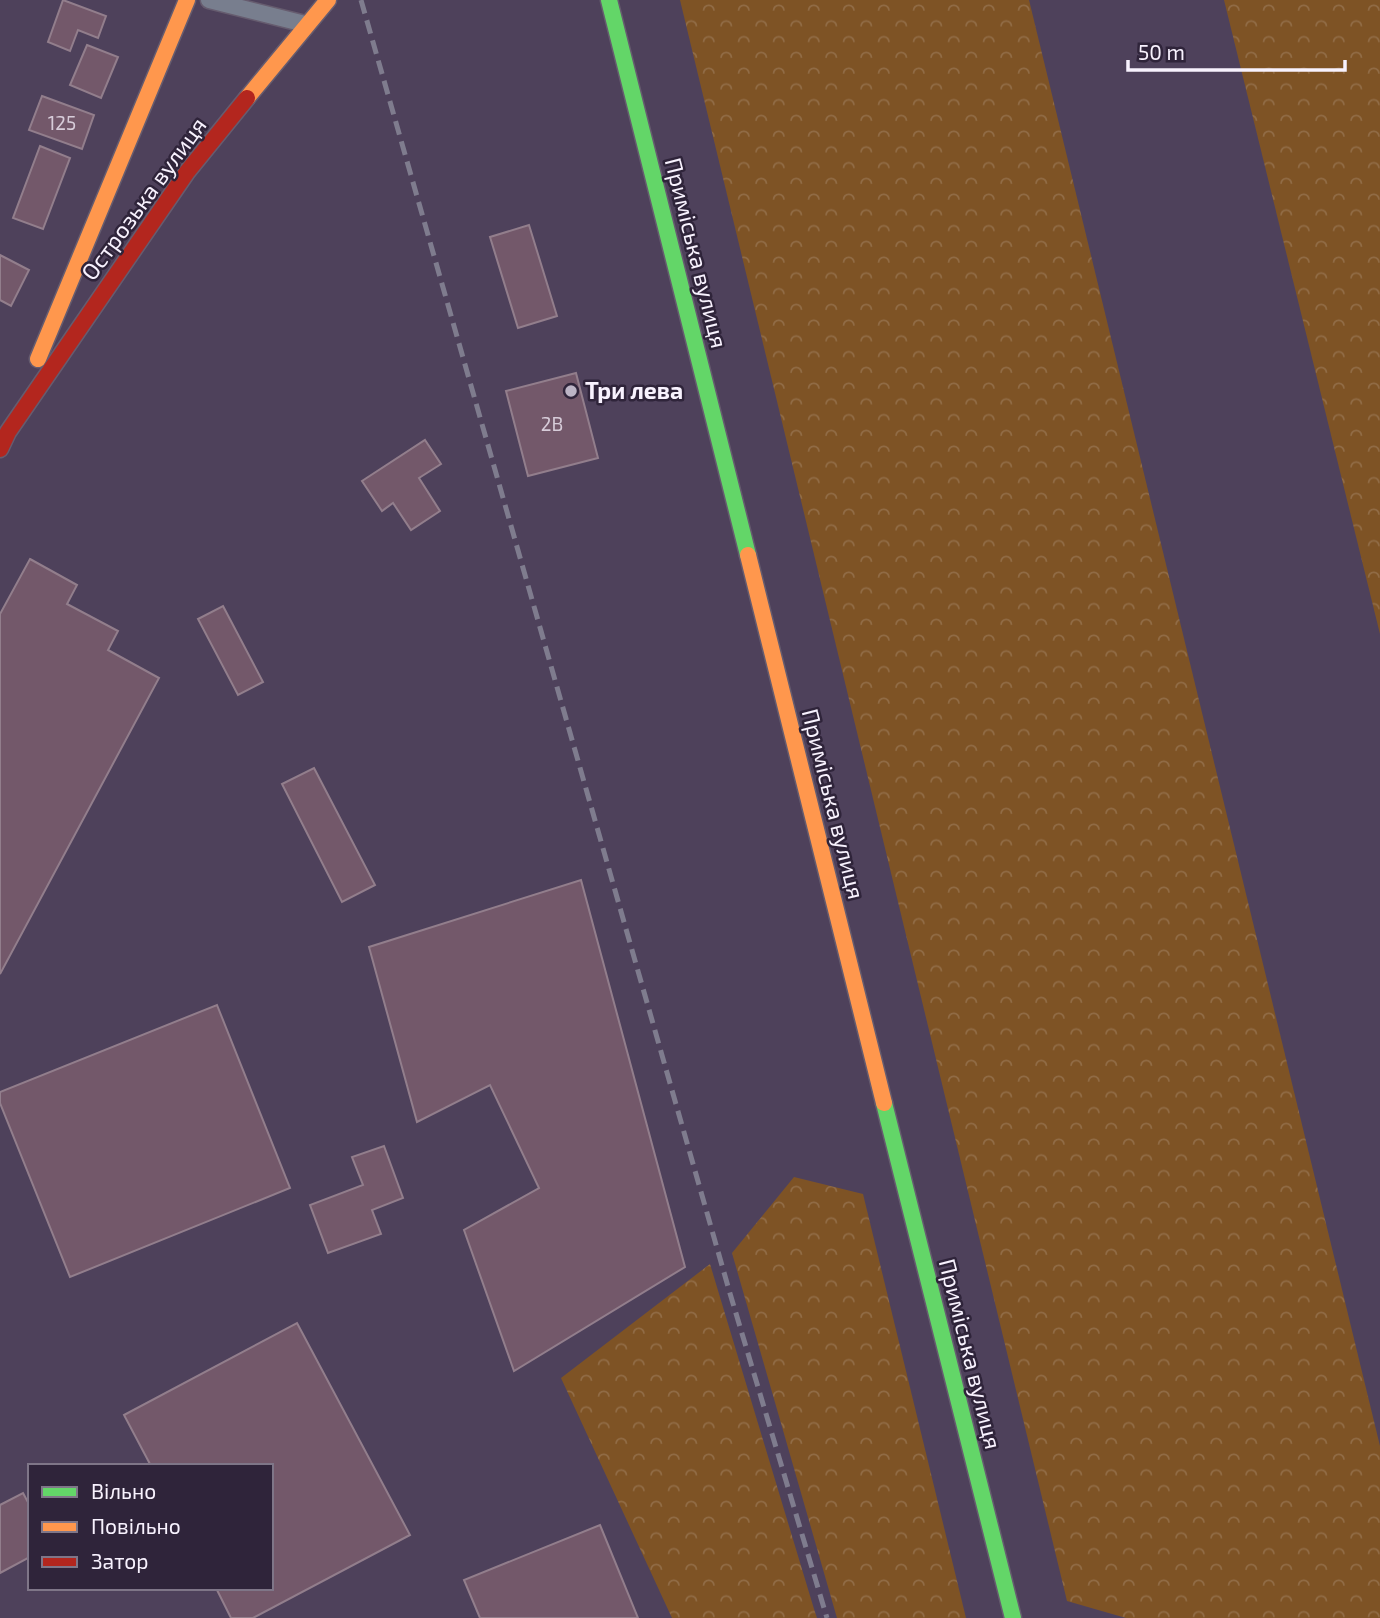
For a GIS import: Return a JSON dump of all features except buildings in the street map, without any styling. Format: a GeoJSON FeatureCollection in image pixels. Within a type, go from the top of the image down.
{"type":"FeatureCollection","features":[{"type":"Feature","properties":{"kind":"main road","name":"Острозька вулиця"},"geometry":{"type":"LineString","coordinates":[[0,449],[187,0]]}},
{"type":"Feature","properties":{"kind":"main road","name":"Острозька вулиця"},"geometry":{"type":"LineString","coordinates":[[8,432],[187,172],[328,0]]}},
{"type":"Feature","properties":{"kind":"main road","name":"Приміська вулиця"},"geometry":{"type":"LineString","coordinates":[[610,0],[1013,1618]]}},
{"type":"Feature","properties":{"kind":"lane"},"geometry":{"type":"LineString","coordinates":[[209,0],[306,24]]}},
{"type":"Feature","properties":{"kind":"green space"},"geometry":{"type":"Polygon","coordinates":[[[680,0],[1029,0],[1380,1446],[1380,1618],[1126,1618],[1067,1601],[680,0]]]}},
{"type":"Feature","properties":{"kind":"green space"},"geometry":{"type":"Polygon","coordinates":[[[1224,0],[1380,0],[1380,634],[1224,0]]]}},
{"type":"Feature","properties":{"kind":"green space"},"geometry":{"type":"Polygon","coordinates":[[[794,1177],[863,1194],[966,1618],[837,1618],[732,1253],[794,1177]]]}},
{"type":"Feature","properties":{"kind":"green space"},"geometry":{"type":"Polygon","coordinates":[[[710,1264],[817,1618],[672,1618],[561,1378],[710,1264]]]}},
{"type":"Feature","properties":{"kind":"railway"},"geometry":{"type":"LineString","coordinates":[[361,0],[729,1290],[827,1618]]}},
{"type":"Feature","properties":{"kind":"traffic: fast"},"geometry":{"type":"LineString","coordinates":[[609,0],[748,555]]}},
{"type":"Feature","properties":{"kind":"traffic: fast"},"geometry":{"type":"LineString","coordinates":[[884,1103],[1013,1618]]}},
{"type":"Feature","properties":{"kind":"traffic: slow"},"geometry":{"type":"LineString","coordinates":[[38,359],[187,0]]}},
{"type":"Feature","properties":{"kind":"traffic: slow"},"geometry":{"type":"LineString","coordinates":[[247,98],[328,0]]}},
{"type":"Feature","properties":{"kind":"traffic: slow"},"geometry":{"type":"LineString","coordinates":[[748,555],[884,1103]]}},
{"type":"Feature","properties":{"kind":"traffic: jam"},"geometry":{"type":"LineString","coordinates":[[0,449],[8,432],[187,172],[247,98]]}},
{"type":"Feature","properties":{"kind":"place","name":"Три лева"},"geometry":{"type":"Point","coordinates":[571,391]}}]}
